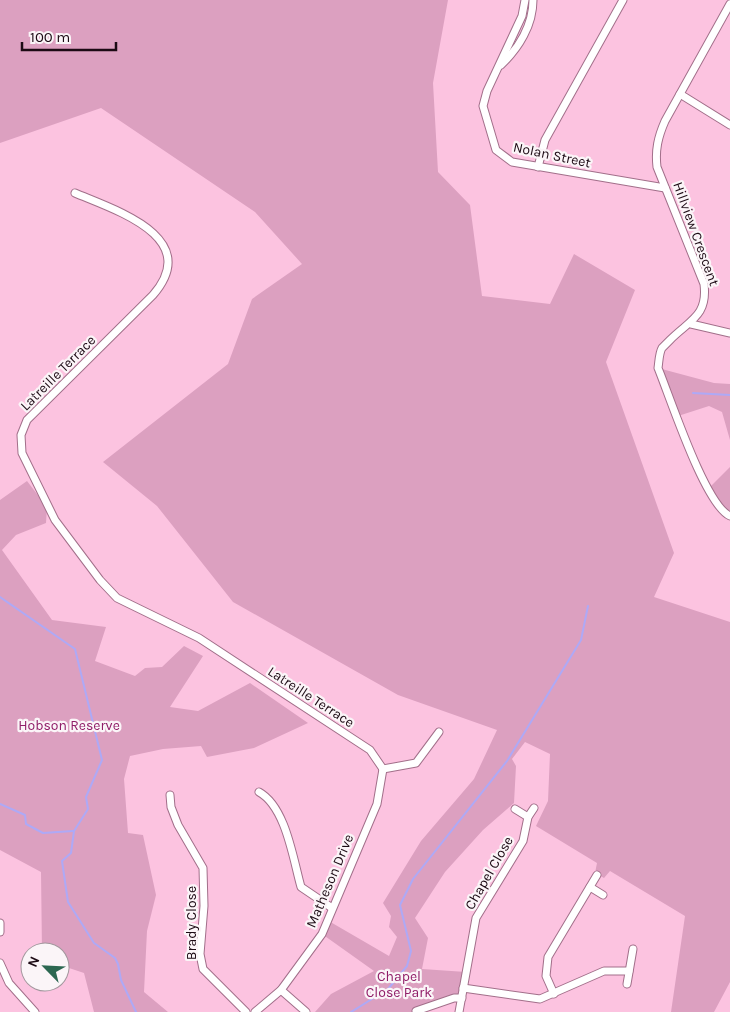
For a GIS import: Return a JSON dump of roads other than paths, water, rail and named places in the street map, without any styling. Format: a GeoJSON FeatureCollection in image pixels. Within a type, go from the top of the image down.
{"type":"FeatureCollection","features":[{"type":"Feature","properties":{"kind":"street","name":"Nolan Street"},"geometry":{"type":"LineString","coordinates":[[525,0],[522,16],[487,91],[483,106],[496,150],[506,159],[538,167],[665,188]]}},
{"type":"Feature","properties":{"kind":"street","name":"Nolan Street"},"geometry":{"type":"LineString","coordinates":[[500,66],[513,52],[531,22],[533,0]]}},
{"type":"Feature","properties":{"kind":"street"},"geometry":{"type":"LineString","coordinates":[[538,167],[545,140],[623,0]]}},
{"type":"Feature","properties":{"kind":"street","name":"Hillview Crescent"},"geometry":{"type":"LineString","coordinates":[[730,4],[665,121],[657,145],[657,167],[704,284],[705,296],[703,308],[691,324],[662,348],[658,368],[707,490],[724,513],[730,516]]}},
{"type":"Feature","properties":{"kind":"street"},"geometry":{"type":"LineString","coordinates":[[680,94],[730,124]]}},
{"type":"Feature","properties":{"kind":"street","name":"Latreille Terrace"},"geometry":{"type":"LineString","coordinates":[[75,193],[139,221],[152,231],[158,236],[165,250],[168,268],[162,284],[153,295],[28,420],[23,428],[21,435],[22,453],[55,520],[100,580],[117,598],[199,638],[370,750],[383,769]]}},
{"type":"Feature","properties":{"kind":"street"},"geometry":{"type":"LineString","coordinates":[[691,324],[730,332]]}},
{"type":"Feature","properties":{"kind":"street"},"geometry":{"type":"LineString","coordinates":[[383,769],[416,763],[439,732]]}},
{"type":"Feature","properties":{"kind":"street","name":"Matheson Drive"},"geometry":{"type":"LineString","coordinates":[[255,1012],[281,990],[322,934],[377,804],[383,769]]}},
{"type":"Feature","properties":{"kind":"street"},"geometry":{"type":"LineString","coordinates":[[259,792],[275,806],[283,824],[301,887],[332,908]]}},
{"type":"Feature","properties":{"kind":"street","name":"Brady Close"},"geometry":{"type":"LineString","coordinates":[[170,795],[171,808],[178,825],[203,868],[204,906],[200,954],[203,969],[246,1012]]}},
{"type":"Feature","properties":{"kind":"street","name":"Chapel Close"},"geometry":{"type":"LineString","coordinates":[[459,1012],[476,918],[523,842],[528,817],[534,808]]}},
{"type":"Feature","properties":{"kind":"street"},"geometry":{"type":"LineString","coordinates":[[515,809],[528,817]]}},
{"type":"Feature","properties":{"kind":"street"},"geometry":{"type":"LineString","coordinates":[[554,994],[546,976],[548,957],[597,875]]}},
{"type":"Feature","properties":{"kind":"street"},"geometry":{"type":"LineString","coordinates":[[590,887],[603,895]]}},
{"type":"Feature","properties":{"kind":"street"},"geometry":{"type":"LineString","coordinates":[[0,923],[0,932]]}},
{"type":"Feature","properties":{"kind":"street"},"geometry":{"type":"LineString","coordinates":[[627,984],[633,949]]}},
{"type":"Feature","properties":{"kind":"street"},"geometry":{"type":"LineString","coordinates":[[0,963],[9,983],[35,1012]]}},
{"type":"Feature","properties":{"kind":"street"},"geometry":{"type":"LineString","coordinates":[[463,988],[540,999],[554,994],[587,976],[604,971],[629,971]]}},
{"type":"Feature","properties":{"kind":"street"},"geometry":{"type":"LineString","coordinates":[[281,990],[306,1012]]}},
{"type":"Feature","properties":{"kind":"street"},"geometry":{"type":"LineString","coordinates":[[416,1011],[454,998],[462,998]]}},
{"type":"Feature","properties":{"kind":"waterway"},"geometry":{"type":"LineString","coordinates":[[693,393],[730,395]]}},
{"type":"Feature","properties":{"kind":"waterway"},"geometry":{"type":"LineString","coordinates":[[0,597],[75,649],[102,760],[86,797],[88,809],[74,831],[71,853],[62,861],[68,902],[94,943],[115,958],[121,980],[136,1012]]}},
{"type":"Feature","properties":{"kind":"waterway"},"geometry":{"type":"LineString","coordinates":[[351,1012],[388,989],[407,966],[411,951],[400,905],[413,879],[507,761],[581,640],[588,606]]}},
{"type":"Feature","properties":{"kind":"waterway"},"geometry":{"type":"LineString","coordinates":[[0,804],[25,815],[26,824],[43,833],[73,831]]}},
{"type":"Feature","properties":{"kind":"park label","name":"Hobson Reserve"},"geometry":{"type":"Point","coordinates":[69,725]}},
{"type":"Feature","properties":{"kind":"park label","name":"Chapel Close Park"},"geometry":{"type":"Point","coordinates":[399,984]}}]}
